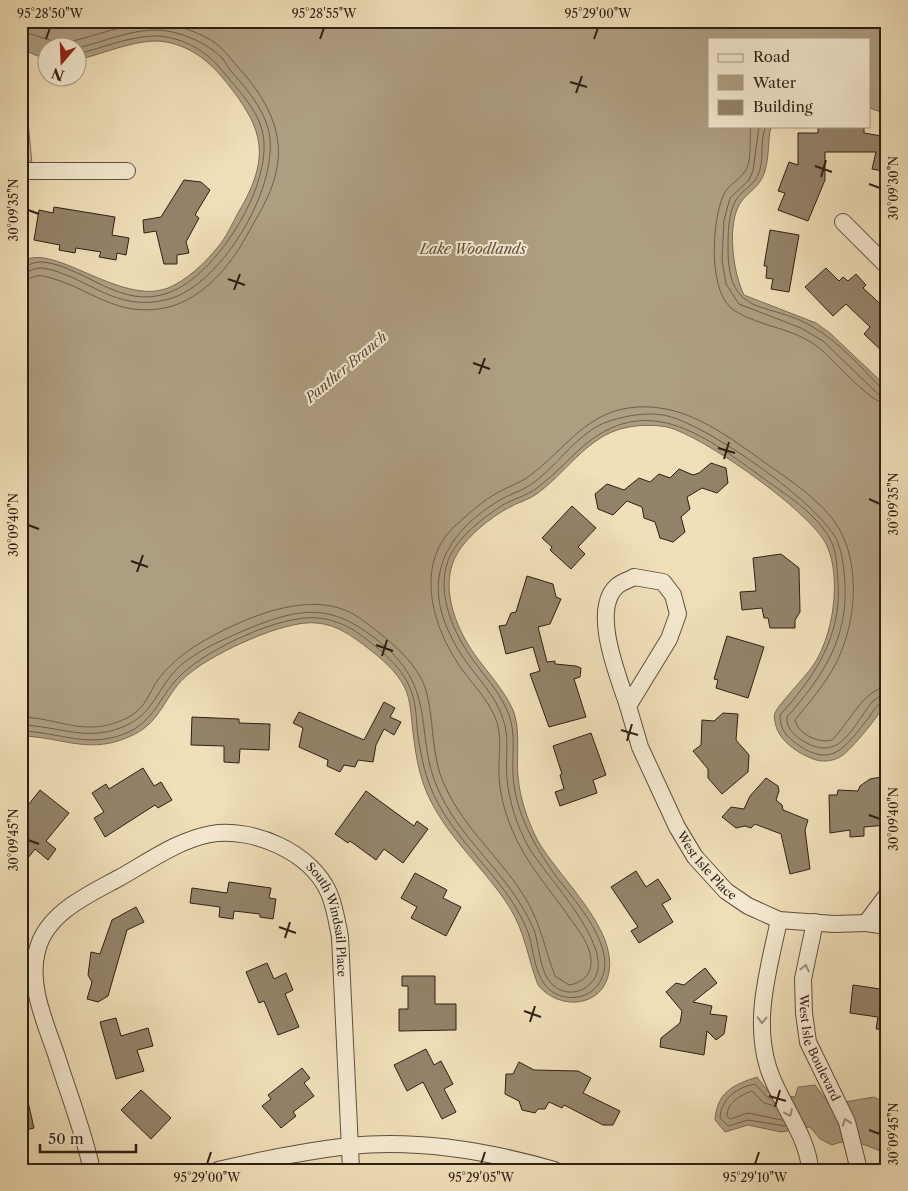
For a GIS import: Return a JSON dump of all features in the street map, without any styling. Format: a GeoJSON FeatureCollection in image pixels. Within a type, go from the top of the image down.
{"type":"FeatureCollection","features":[{"type":"Feature","properties":{"kind":"street"},"geometry":{"type":"LineString","coordinates":[[21,170],[127,171]]}},
{"type":"Feature","properties":{"kind":"street"},"geometry":{"type":"LineString","coordinates":[[843,222],[887,266]]}},
{"type":"Feature","properties":{"kind":"street","name":"West Isle Place"},"geometry":{"type":"LineString","coordinates":[[628,706],[669,639],[678,614],[674,595],[663,582],[634,577],[616,587],[607,606],[606,631],[609,648],[640,747],[677,827],[695,857],[714,880],[731,895],[779,920],[866,923],[887,926]]}},
{"type":"Feature","properties":{"kind":"street","name":"South Windsail Place"},"geometry":{"type":"LineString","coordinates":[[92,1170],[34,983],[37,950],[43,936],[62,912],[132,871],[192,840],[210,834],[230,832],[266,839],[287,850],[317,876],[328,891],[336,914],[340,937],[351,1170]]}},
{"type":"Feature","properties":{"kind":"street"},"geometry":{"type":"LineString","coordinates":[[866,923],[887,895]]}},
{"type":"Feature","properties":{"kind":"street"},"geometry":{"type":"LineString","coordinates":[[779,920],[763,1002],[762,1038],[768,1068],[799,1136],[810,1170]]}},
{"type":"Feature","properties":{"kind":"street","name":"West Isle Boulevard"},"geometry":{"type":"LineString","coordinates":[[815,922],[803,979],[804,1013],[808,1042],[847,1122],[859,1170]]}},
{"type":"Feature","properties":{"kind":"street"},"geometry":{"type":"LineString","coordinates":[[218,1170],[264,1159],[350,1146],[378,1145],[458,1150],[514,1159],[554,1170]]}},
{"type":"Feature","properties":{"kind":"shaded area"},"geometry":{"type":"Polygon","coordinates":[[[21,101],[28,122],[32,164],[23,154],[21,101]]]}},
{"type":"Feature","properties":{"kind":"water","name":"Lake Woodlands"},"geometry":{"type":"Polygon","coordinates":[[[21,21],[869,21],[887,27],[887,114],[870,108],[870,38],[708,38],[708,128],[771,128],[763,176],[741,202],[736,211],[734,222],[732,235],[734,261],[744,295],[816,323],[830,333],[887,387],[887,699],[866,730],[845,753],[837,758],[825,761],[816,760],[799,752],[788,744],[780,734],[774,717],[775,713],[812,667],[819,655],[830,625],[834,591],[832,559],[827,546],[818,532],[779,496],[729,459],[683,433],[667,427],[648,425],[623,428],[606,435],[585,449],[538,493],[501,512],[480,527],[462,546],[452,564],[449,591],[461,632],[513,710],[518,735],[519,785],[531,826],[547,855],[596,921],[604,938],[609,955],[609,972],[605,984],[598,993],[589,999],[579,1002],[568,1002],[557,999],[538,985],[523,936],[510,908],[444,824],[427,793],[417,760],[410,705],[404,686],[393,670],[379,657],[357,640],[332,626],[304,623],[287,626],[251,639],[216,656],[190,673],[182,681],[158,714],[143,729],[118,741],[90,745],[21,736],[21,263],[33,258],[49,259],[129,289],[149,291],[168,288],[182,281],[201,266],[223,240],[249,192],[256,174],[259,157],[254,126],[247,111],[222,77],[202,58],[186,48],[168,42],[149,41],[88,57],[88,38],[38,38],[38,56],[21,49],[21,21]]]}},
{"type":"Feature","properties":{"kind":"water"},"geometry":{"type":"Polygon","coordinates":[[[757,1077],[770,1094],[795,1097],[798,1087],[815,1085],[827,1101],[845,1102],[874,1097],[887,1104],[887,1148],[883,1152],[852,1142],[832,1145],[820,1139],[810,1127],[781,1132],[748,1125],[725,1132],[715,1120],[716,1110],[723,1096],[741,1083],[757,1077]]]}},
{"type":"Feature","properties":{"kind":"building"},"geometry":{"type":"Polygon","coordinates":[[[818,128],[864,128],[864,133],[887,137],[887,172],[872,169],[876,152],[825,152],[825,180],[808,221],[778,210],[785,193],[778,191],[789,162],[798,165],[798,133],[818,133],[818,128]]]}},
{"type":"Feature","properties":{"kind":"building"},"geometry":{"type":"Polygon","coordinates":[[[184,180],[201,182],[210,190],[195,215],[199,218],[186,242],[189,253],[177,255],[177,264],[164,264],[156,231],[144,233],[143,220],[161,217],[184,180]]]}},
{"type":"Feature","properties":{"kind":"building"},"geometry":{"type":"Polygon","coordinates":[[[54,207],[115,217],[112,235],[129,238],[126,255],[117,253],[116,260],[99,257],[101,252],[76,248],[75,253],[59,250],[60,245],[34,240],[39,210],[53,213],[54,207]]]}},
{"type":"Feature","properties":{"kind":"building"},"geometry":{"type":"Polygon","coordinates":[[[770,230],[799,235],[789,292],[771,289],[773,279],[766,278],[767,266],[764,266],[770,230]]]}},
{"type":"Feature","properties":{"kind":"building"},"geometry":{"type":"Polygon","coordinates":[[[826,268],[839,281],[843,277],[848,281],[856,274],[866,285],[863,288],[887,310],[887,356],[864,334],[870,327],[846,304],[833,316],[805,287],[826,268]]]}},
{"type":"Feature","properties":{"kind":"building"},"geometry":{"type":"Polygon","coordinates":[[[711,463],[726,468],[728,483],[717,493],[702,488],[687,497],[690,509],[681,517],[685,532],[673,542],[660,538],[655,522],[644,518],[642,507],[627,501],[613,515],[598,509],[595,494],[607,484],[624,490],[639,478],[650,482],[659,474],[670,478],[679,469],[693,475],[699,473],[711,463]]]}},
{"type":"Feature","properties":{"kind":"building"},"geometry":{"type":"Polygon","coordinates":[[[572,506],[596,528],[578,547],[585,554],[571,569],[550,550],[552,547],[542,538],[572,506]]]}},
{"type":"Feature","properties":{"kind":"building"},"geometry":{"type":"Polygon","coordinates":[[[781,554],[799,568],[800,612],[795,620],[795,628],[770,628],[768,618],[764,618],[762,608],[742,610],[740,592],[756,591],[753,558],[781,554]]]}},
{"type":"Feature","properties":{"kind":"building"},"geometry":{"type":"Polygon","coordinates":[[[527,576],[553,584],[556,597],[561,599],[550,624],[538,627],[547,662],[555,661],[555,664],[581,668],[580,677],[574,679],[586,717],[549,727],[530,674],[540,671],[533,647],[506,654],[499,626],[506,625],[511,613],[516,612],[527,576]]]}},
{"type":"Feature","properties":{"kind":"building"},"geometry":{"type":"Polygon","coordinates":[[[727,636],[764,647],[748,698],[716,688],[718,680],[714,679],[727,636]]]}},
{"type":"Feature","properties":{"kind":"building"},"geometry":{"type":"Polygon","coordinates":[[[384,702],[395,708],[390,717],[401,722],[394,735],[384,729],[376,745],[373,762],[358,760],[355,767],[344,765],[340,772],[327,766],[328,760],[299,747],[303,728],[293,723],[299,712],[364,740],[384,702]]]}},
{"type":"Feature","properties":{"kind":"building"},"geometry":{"type":"Polygon","coordinates":[[[723,713],[738,714],[736,740],[749,755],[748,772],[722,794],[708,778],[708,769],[693,751],[701,745],[702,720],[714,721],[723,713]]]}},
{"type":"Feature","properties":{"kind":"building"},"geometry":{"type":"Polygon","coordinates":[[[192,717],[239,719],[239,723],[270,724],[269,750],[240,749],[239,763],[224,762],[224,746],[191,745],[192,717]]]}},
{"type":"Feature","properties":{"kind":"building"},"geometry":{"type":"Polygon","coordinates":[[[591,733],[606,775],[593,780],[597,793],[560,806],[555,792],[564,789],[560,775],[562,774],[553,746],[591,733]]]}},
{"type":"Feature","properties":{"kind":"building"},"geometry":{"type":"Polygon","coordinates":[[[143,768],[154,786],[161,782],[172,800],[158,808],[155,805],[105,837],[94,818],[104,812],[92,793],[106,784],[109,789],[143,768]]]}},
{"type":"Feature","properties":{"kind":"building"},"geometry":{"type":"Polygon","coordinates":[[[887,776],[887,825],[864,827],[864,836],[850,837],[850,830],[830,833],[829,795],[837,795],[838,790],[858,791],[860,786],[870,779],[887,776]]]}},
{"type":"Feature","properties":{"kind":"building"},"geometry":{"type":"Polygon","coordinates":[[[766,778],[778,786],[779,791],[776,800],[782,805],[783,810],[808,820],[805,830],[810,869],[790,874],[781,834],[755,824],[751,828],[745,826],[736,828],[722,817],[731,807],[744,809],[750,796],[766,778]]]}},
{"type":"Feature","properties":{"kind":"building"},"geometry":{"type":"Polygon","coordinates":[[[40,790],[69,813],[46,841],[56,849],[48,860],[35,849],[21,867],[21,814],[40,790]]]}},
{"type":"Feature","properties":{"kind":"building"},"geometry":{"type":"Polygon","coordinates":[[[366,791],[414,826],[417,821],[428,829],[403,863],[384,849],[376,860],[350,841],[348,843],[335,834],[366,791]]]}},
{"type":"Feature","properties":{"kind":"building"},"geometry":{"type":"Polygon","coordinates":[[[636,871],[646,887],[658,879],[671,899],[662,904],[673,922],[639,943],[631,931],[638,927],[611,887],[636,871]]]}},
{"type":"Feature","properties":{"kind":"building"},"geometry":{"type":"Polygon","coordinates":[[[415,873],[447,890],[443,898],[461,907],[446,936],[411,918],[417,907],[401,898],[415,873]]]}},
{"type":"Feature","properties":{"kind":"building"},"geometry":{"type":"Polygon","coordinates":[[[229,882],[271,888],[269,898],[276,899],[273,919],[260,917],[260,914],[234,911],[233,919],[219,917],[220,907],[190,903],[192,888],[227,893],[229,882]]]}},
{"type":"Feature","properties":{"kind":"building"},"geometry":{"type":"Polygon","coordinates":[[[136,907],[144,922],[127,930],[108,996],[98,1002],[87,999],[92,982],[88,975],[91,952],[100,954],[112,920],[136,907]]]}},
{"type":"Feature","properties":{"kind":"building"},"geometry":{"type":"Polygon","coordinates":[[[267,963],[274,979],[286,973],[293,990],[285,994],[299,1027],[278,1035],[264,1001],[259,1003],[246,972],[267,963]]]}},
{"type":"Feature","properties":{"kind":"building"},"geometry":{"type":"Polygon","coordinates":[[[705,968],[717,983],[693,1002],[712,1006],[710,1014],[727,1016],[724,1034],[716,1040],[707,1031],[704,1055],[660,1047],[661,1038],[680,1023],[682,1011],[666,992],[676,983],[684,985],[705,968]]]}},
{"type":"Feature","properties":{"kind":"building"},"geometry":{"type":"Polygon","coordinates":[[[402,976],[435,976],[435,1004],[456,1004],[456,1030],[399,1031],[399,1009],[408,1009],[408,986],[402,986],[402,976]]]}},
{"type":"Feature","properties":{"kind":"building"},"geometry":{"type":"Polygon","coordinates":[[[853,985],[887,990],[887,1030],[876,1029],[878,1017],[850,1013],[853,985]]]}},
{"type":"Feature","properties":{"kind":"building"},"geometry":{"type":"Polygon","coordinates":[[[116,1018],[121,1036],[148,1028],[153,1046],[137,1050],[144,1071],[116,1079],[100,1022],[116,1018]]]}},
{"type":"Feature","properties":{"kind":"building"},"geometry":{"type":"Polygon","coordinates":[[[426,1049],[434,1065],[441,1061],[453,1084],[444,1089],[456,1112],[442,1119],[423,1082],[407,1091],[394,1065],[426,1049]]]}},
{"type":"Feature","properties":{"kind":"building"},"geometry":{"type":"Polygon","coordinates":[[[519,1062],[534,1070],[578,1071],[591,1078],[583,1093],[620,1111],[613,1125],[603,1125],[564,1105],[562,1108],[549,1102],[545,1109],[538,1109],[535,1113],[522,1110],[519,1101],[505,1094],[506,1074],[513,1074],[519,1062]]]}},
{"type":"Feature","properties":{"kind":"building"},"geometry":{"type":"Polygon","coordinates":[[[302,1068],[310,1078],[304,1083],[314,1096],[293,1112],[296,1116],[281,1128],[262,1106],[271,1099],[268,1095],[302,1068]]]}},
{"type":"Feature","properties":{"kind":"building"},"geometry":{"type":"Polygon","coordinates":[[[141,1090],[171,1118],[151,1139],[121,1110],[141,1090]]]}},
{"type":"Feature","properties":{"kind":"building"},"geometry":{"type":"Polygon","coordinates":[[[26,1093],[34,1128],[21,1131],[21,1094],[26,1093]]]}},
{"type":"Feature","properties":{"kind":"water label","name":"Panther Branch"},"geometry":{"type":"Point","coordinates":[346,367]}}]}
